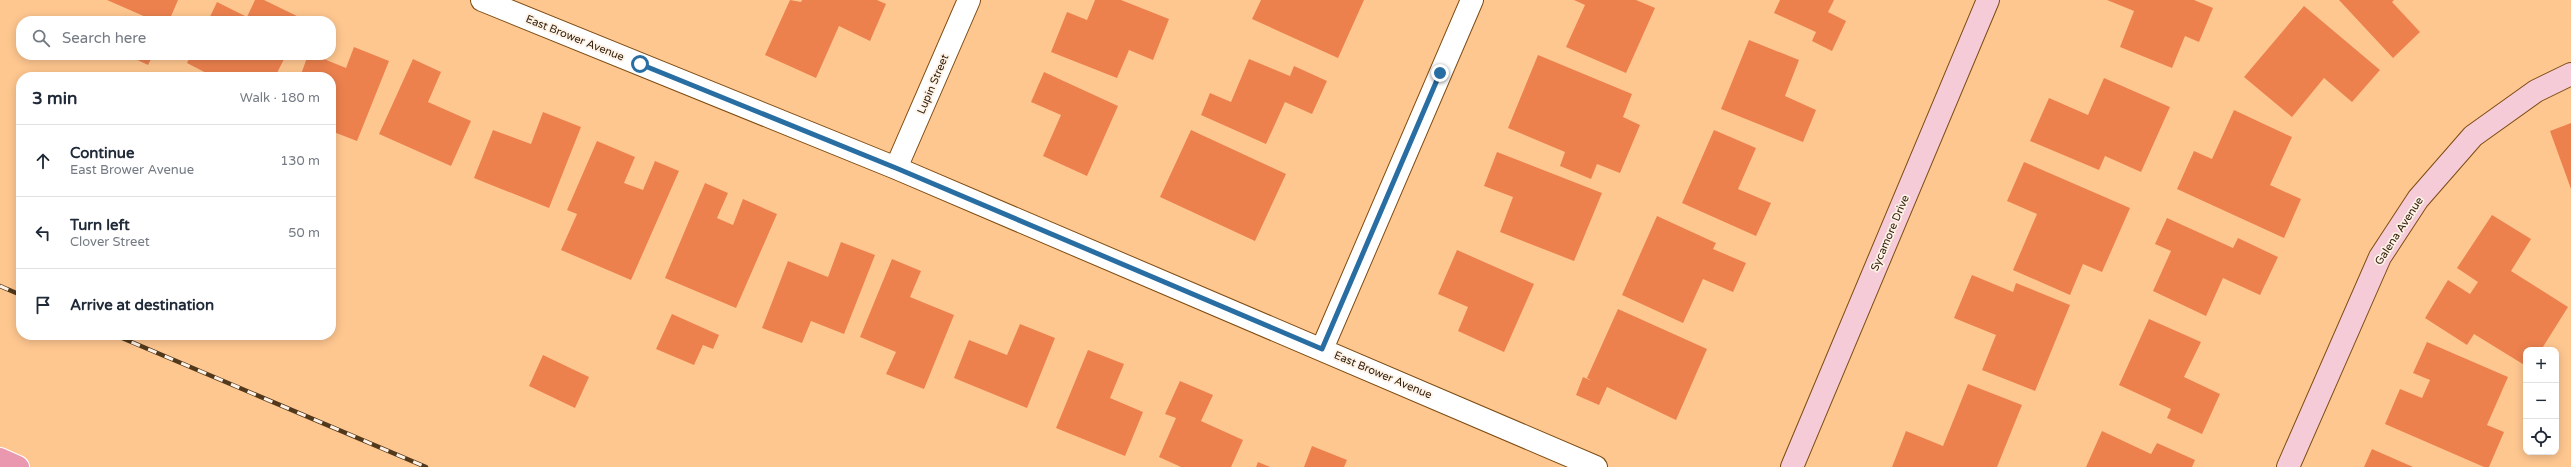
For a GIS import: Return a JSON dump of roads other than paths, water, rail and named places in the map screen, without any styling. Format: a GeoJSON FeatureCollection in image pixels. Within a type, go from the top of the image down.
{"type":"FeatureCollection","features":[{"type":"Feature","properties":{"kind":"main road","name":"Sycamore Drive"},"geometry":{"type":"LineString","coordinates":[[1792,467],[1988,0]]}},
{"type":"Feature","properties":{"kind":"main road","name":"Galena Avenue"},"geometry":{"type":"LineString","coordinates":[[2288,467],[2380,257],[2418,199],[2473,136],[2536,91],[2571,74]]}},
{"type":"Feature","properties":{"kind":"main road"},"geometry":{"type":"LineString","coordinates":[[0,459],[18,467]]}},
{"type":"Feature","properties":{"kind":"street","name":"Lupin Street"},"geometry":{"type":"LineString","coordinates":[[896,168],[970,0]]}},
{"type":"Feature","properties":{"kind":"street"},"geometry":{"type":"LineString","coordinates":[[1322,349],[1472,0]]}},
{"type":"Feature","properties":{"kind":"street","name":"East Brower Avenue"},"geometry":{"type":"LineString","coordinates":[[485,1],[896,168],[1596,467]]}},
{"type":"Feature","properties":{"kind":"railway"},"geometry":{"type":"LineString","coordinates":[[0,286],[16,293]]}},
{"type":"Feature","properties":{"kind":"railway"},"geometry":{"type":"LineString","coordinates":[[127,340],[426,467]]}}]}
